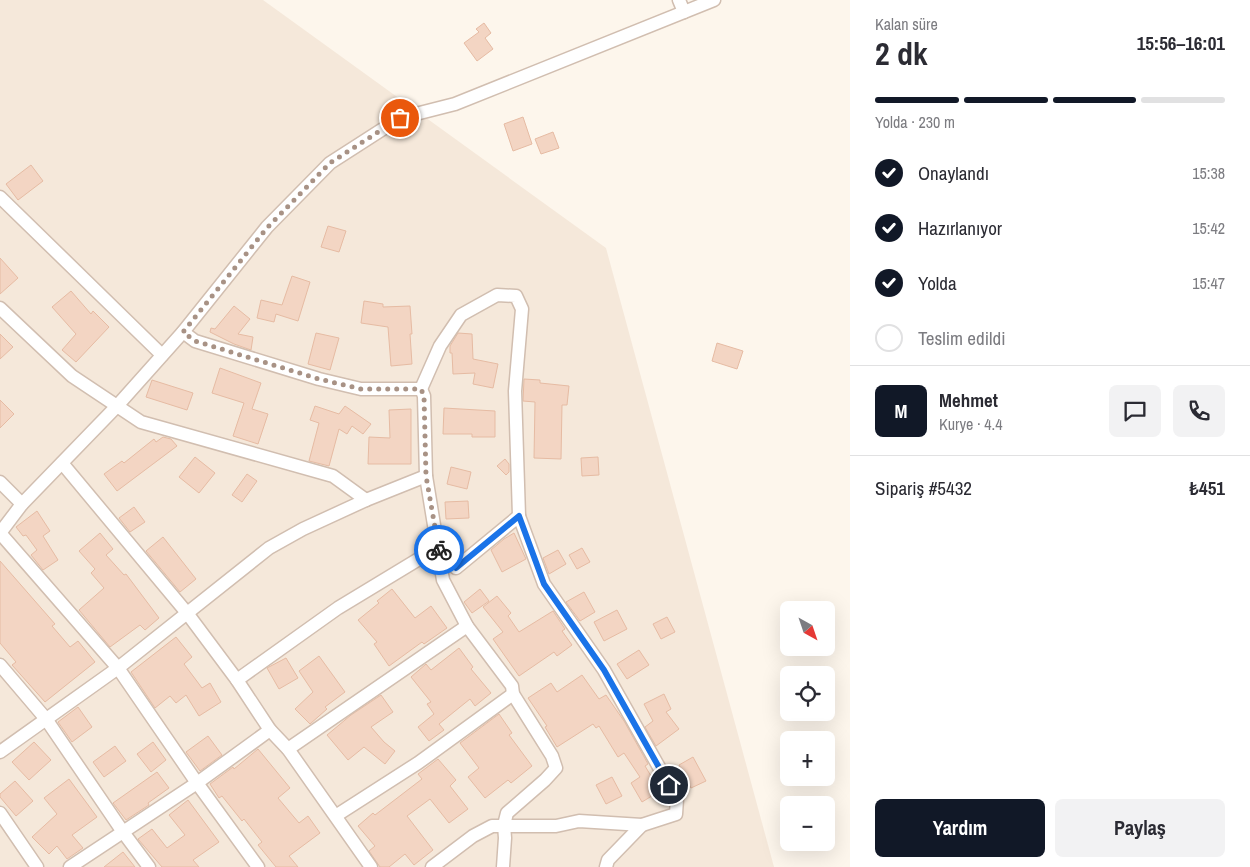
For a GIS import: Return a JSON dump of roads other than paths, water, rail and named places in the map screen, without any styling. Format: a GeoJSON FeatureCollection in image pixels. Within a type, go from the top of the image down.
{"type":"FeatureCollection","features":[{"type":"Feature","properties":{"kind":"street"},"geometry":{"type":"LineString","coordinates":[[258,867],[118,668],[0,533],[22,504],[117,406],[183,332],[267,228],[330,163],[400,118],[455,104],[681,6],[714,0]]}},
{"type":"Feature","properties":{"kind":"street"},"geometry":{"type":"LineString","coordinates":[[0,197],[162,355]]}},
{"type":"Feature","properties":{"kind":"street"},"geometry":{"type":"LineString","coordinates":[[432,867],[473,836],[492,826],[504,825],[556,826],[579,821],[642,825],[676,814],[677,799],[604,670],[544,584],[519,516],[515,391],[522,309],[516,296],[497,295],[461,314],[440,346],[421,389],[424,396],[426,476],[443,580],[467,626],[512,686],[514,694],[552,756],[556,768],[507,813],[504,825],[503,867]]}},
{"type":"Feature","properties":{"kind":"street"},"geometry":{"type":"LineString","coordinates":[[0,308],[72,376],[141,422],[332,476],[366,500]]}},
{"type":"Feature","properties":{"kind":"street"},"geometry":{"type":"LineString","coordinates":[[183,332],[195,341],[319,379],[361,389],[421,389]]}},
{"type":"Feature","properties":{"kind":"street"},"geometry":{"type":"LineString","coordinates":[[62,463],[187,613],[237,680],[270,730],[288,748],[371,867]]}},
{"type":"Feature","properties":{"kind":"street"},"geometry":{"type":"LineString","coordinates":[[0,752],[118,668],[269,548],[303,529],[366,500],[426,476]]}},
{"type":"Feature","properties":{"kind":"street"},"geometry":{"type":"LineString","coordinates":[[0,482],[22,504]]}},
{"type":"Feature","properties":{"kind":"street"},"geometry":{"type":"LineString","coordinates":[[437,548],[456,568],[519,516]]}},
{"type":"Feature","properties":{"kind":"street"},"geometry":{"type":"LineString","coordinates":[[237,680],[338,608],[437,548]]}},
{"type":"Feature","properties":{"kind":"street"},"geometry":{"type":"LineString","coordinates":[[288,748],[467,626]]}},
{"type":"Feature","properties":{"kind":"street"},"geometry":{"type":"LineString","coordinates":[[0,664],[46,719],[149,867]]}},
{"type":"Feature","properties":{"kind":"street"},"geometry":{"type":"LineString","coordinates":[[336,815],[418,763],[514,694]]}},
{"type":"Feature","properties":{"kind":"street"},"geometry":{"type":"LineString","coordinates":[[70,867],[197,782],[270,730]]}},
{"type":"Feature","properties":{"kind":"street"},"geometry":{"type":"LineString","coordinates":[[0,813],[37,867]]}},
{"type":"Feature","properties":{"kind":"street"},"geometry":{"type":"LineString","coordinates":[[606,867],[608,860],[642,825]]}}]}
